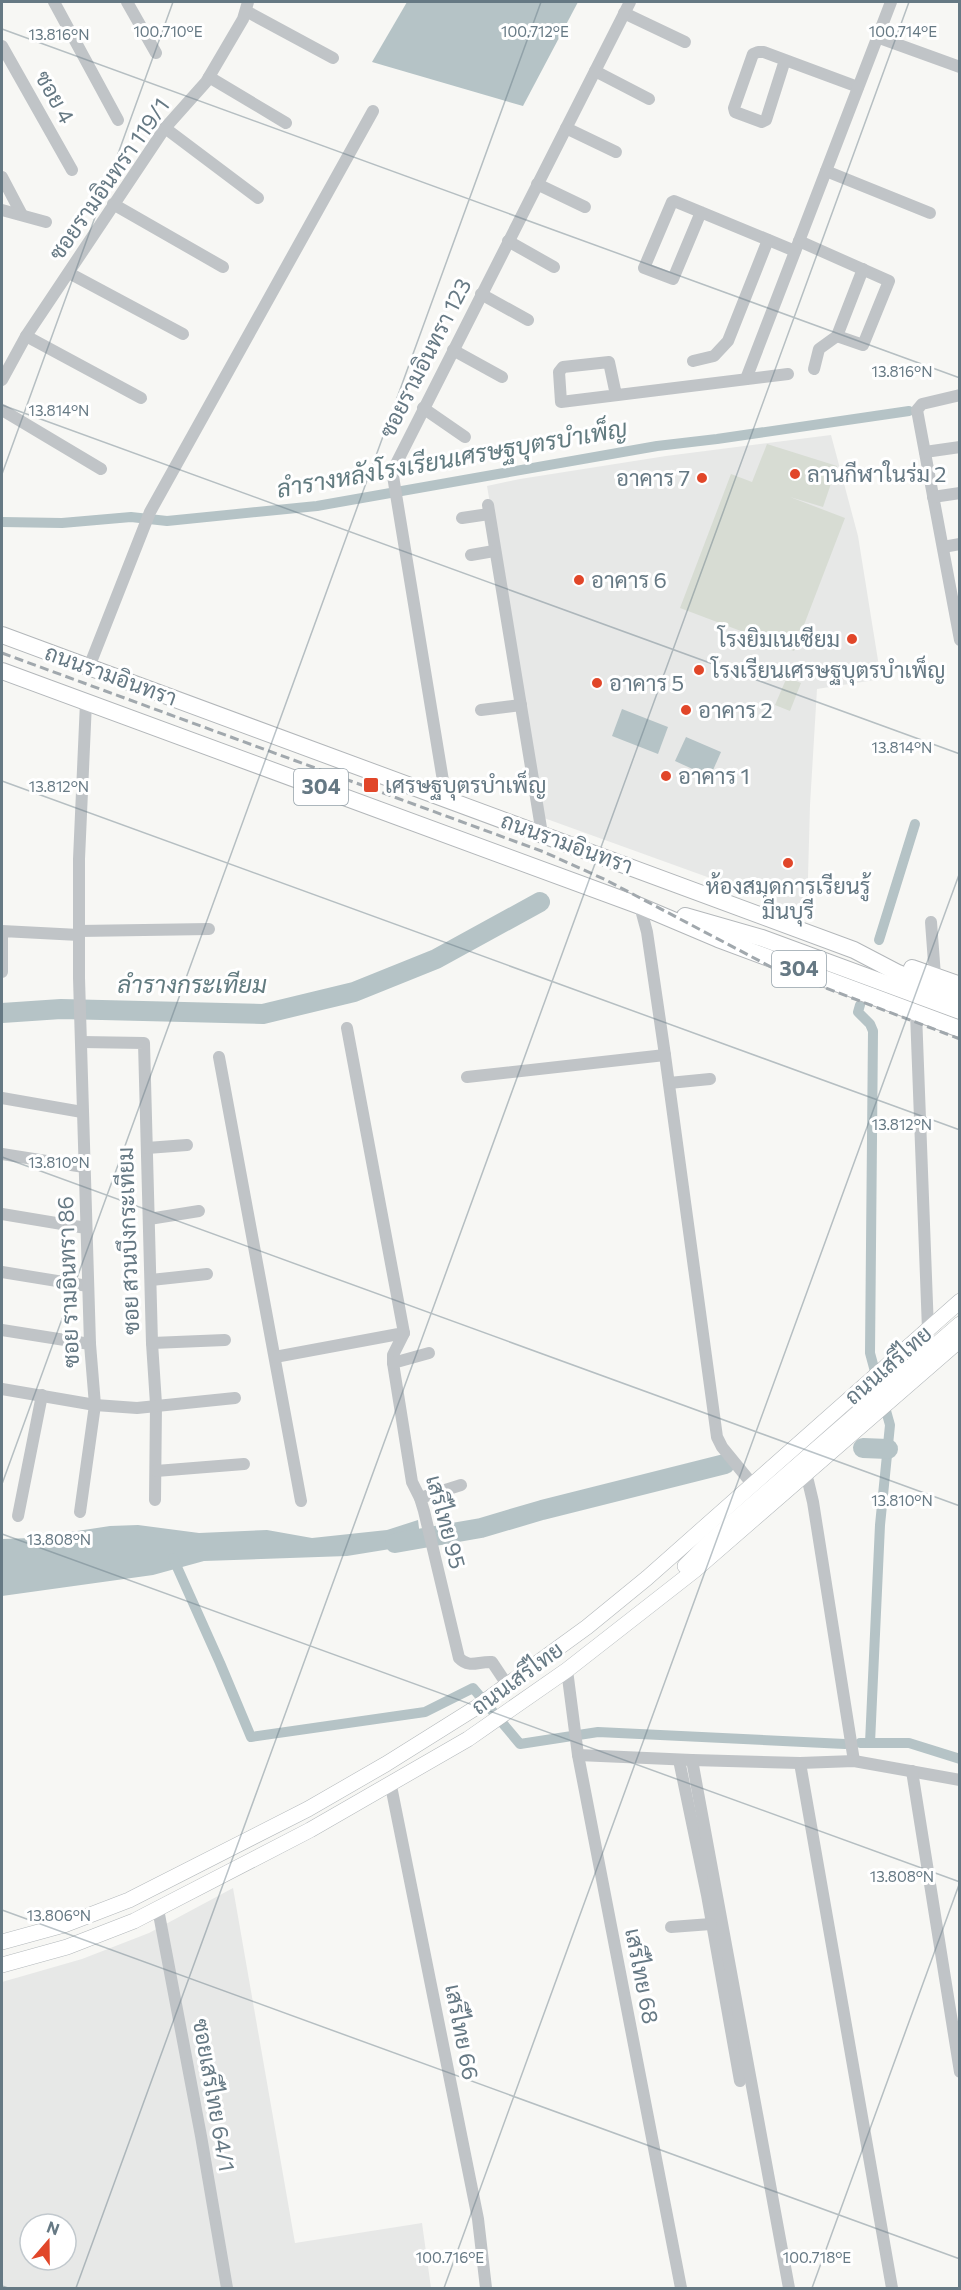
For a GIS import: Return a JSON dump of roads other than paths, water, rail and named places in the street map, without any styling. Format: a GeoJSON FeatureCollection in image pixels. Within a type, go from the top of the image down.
{"type":"FeatureCollection","features":[{"type":"Feature","properties":{"kind":"highway","name":"ถนนรามอินทรา"},"geometry":{"type":"LineString","coordinates":[[2,635],[854,950],[898,974],[960,997]]}},
{"type":"Feature","properties":{"kind":"highway","name":"ถนนรามอินทรา"},"geometry":{"type":"LineString","coordinates":[[2,671],[362,802],[960,1029]]}},
{"type":"Feature","properties":{"kind":"highway"},"geometry":{"type":"LineString","coordinates":[[640,906],[754,935],[960,1011]]}},
{"type":"Feature","properties":{"kind":"highway"},"geometry":{"type":"LineString","coordinates":[[854,950],[960,985]]}},
{"type":"Feature","properties":{"kind":"main road","name":"ถนนเสรีไทย"},"geometry":{"type":"LineString","coordinates":[[2,1942],[64,1925],[129,1900],[308,1809],[386,1764],[506,1688],[620,1600],[960,1301]]}},
{"type":"Feature","properties":{"kind":"main road"},"geometry":{"type":"LineString","coordinates":[[660,1596],[706,1545],[861,1418],[960,1324]]}},
{"type":"Feature","properties":{"kind":"main road","name":"ถนนเสรีไทย"},"geometry":{"type":"LineString","coordinates":[[2,1965],[67,1947],[134,1921],[391,1786],[489,1725],[567,1670],[695,1570],[804,1473],[861,1418],[895,1395],[960,1340]]}},
{"type":"Feature","properties":{"kind":"street"},"geometry":{"type":"LineString","coordinates":[[54,2],[118,120]]}},
{"type":"Feature","properties":{"kind":"street"},"geometry":{"type":"LineString","coordinates":[[127,2],[156,53]]}},
{"type":"Feature","properties":{"kind":"street"},"geometry":{"type":"LineString","coordinates":[[746,379],[891,2]]}},
{"type":"Feature","properties":{"kind":"street"},"geometry":{"type":"LineString","coordinates":[[247,6],[333,58]]}},
{"type":"Feature","properties":{"kind":"street","name":"ซอยรามอินทรา 119/1"},"geometry":{"type":"LineString","coordinates":[[2,381],[26,336],[113,204],[165,128],[209,77],[243,19],[247,6]]}},
{"type":"Feature","properties":{"kind":"street"},"geometry":{"type":"LineString","coordinates":[[627,7],[685,42]]}},
{"type":"Feature","properties":{"kind":"street","name":"ซอยรามอินทรา 123"},"geometry":{"type":"LineString","coordinates":[[446,799],[393,476],[396,462],[627,7]]}},
{"type":"Feature","properties":{"kind":"street"},"geometry":{"type":"LineString","coordinates":[[877,37],[960,67]]}},
{"type":"Feature","properties":{"kind":"street","name":"ซอย 4"},"geometry":{"type":"LineString","coordinates":[[2,46],[72,170]]}},
{"type":"Feature","properties":{"kind":"street"},"geometry":{"type":"LineString","coordinates":[[785,60],[766,120],[762,122],[735,112],[734,108],[753,54],[758,51],[764,52],[858,87]]}},
{"type":"Feature","properties":{"kind":"street"},"geometry":{"type":"LineString","coordinates":[[595,71],[649,99]]}},
{"type":"Feature","properties":{"kind":"street"},"geometry":{"type":"LineString","coordinates":[[209,77],[286,123]]}},
{"type":"Feature","properties":{"kind":"street"},"geometry":{"type":"LineString","coordinates":[[89,667],[148,518],[373,111]]}},
{"type":"Feature","properties":{"kind":"street"},"geometry":{"type":"LineString","coordinates":[[165,128],[258,198]]}},
{"type":"Feature","properties":{"kind":"street"},"geometry":{"type":"LineString","coordinates":[[566,128],[615,152]]}},
{"type":"Feature","properties":{"kind":"street"},"geometry":{"type":"LineString","coordinates":[[826,171],[930,213]]}},
{"type":"Feature","properties":{"kind":"street"},"geometry":{"type":"LineString","coordinates":[[2,177],[22,215]]}},
{"type":"Feature","properties":{"kind":"street"},"geometry":{"type":"LineString","coordinates":[[537,184],[585,207]]}},
{"type":"Feature","properties":{"kind":"street"},"geometry":{"type":"LineString","coordinates":[[700,212],[673,279],[644,268],[670,203],[674,201],[768,240],[797,246],[863,269],[889,281],[863,345],[837,336]]}},
{"type":"Feature","properties":{"kind":"street"},"geometry":{"type":"LineString","coordinates":[[113,204],[223,267]]}},
{"type":"Feature","properties":{"kind":"street"},"geometry":{"type":"LineString","coordinates":[[2,210],[46,222]]}},
{"type":"Feature","properties":{"kind":"street"},"geometry":{"type":"LineString","coordinates":[[693,361],[714,356],[728,341],[768,240]]}},
{"type":"Feature","properties":{"kind":"street"},"geometry":{"type":"LineString","coordinates":[[508,241],[554,267]]}},
{"type":"Feature","properties":{"kind":"street"},"geometry":{"type":"LineString","coordinates":[[814,369],[819,349],[837,336],[863,269]]}},
{"type":"Feature","properties":{"kind":"street"},"geometry":{"type":"LineString","coordinates":[[69,273],[183,334]]}},
{"type":"Feature","properties":{"kind":"street"},"geometry":{"type":"LineString","coordinates":[[481,294],[528,320]]}},
{"type":"Feature","properties":{"kind":"street"},"geometry":{"type":"LineString","coordinates":[[26,336],[141,398]]}},
{"type":"Feature","properties":{"kind":"street"},"geometry":{"type":"LineString","coordinates":[[453,350],[502,377]]}},
{"type":"Feature","properties":{"kind":"street"},"geometry":{"type":"LineString","coordinates":[[616,395],[609,362],[563,367],[559,372],[561,402],[788,374]]}},
{"type":"Feature","properties":{"kind":"street"},"geometry":{"type":"LineString","coordinates":[[960,395],[919,406],[917,410],[943,547],[956,595],[960,639]]}},
{"type":"Feature","properties":{"kind":"street"},"geometry":{"type":"LineString","coordinates":[[423,408],[465,437]]}},
{"type":"Feature","properties":{"kind":"street"},"geometry":{"type":"LineString","coordinates":[[2,410],[102,469]]}},
{"type":"Feature","properties":{"kind":"street"},"geometry":{"type":"LineString","coordinates":[[925,452],[960,447]]}},
{"type":"Feature","properties":{"kind":"street"},"geometry":{"type":"LineString","coordinates":[[933,497],[960,493]]}},
{"type":"Feature","properties":{"kind":"street"},"geometry":{"type":"LineString","coordinates":[[462,518],[488,509],[542,834]]}},
{"type":"Feature","properties":{"kind":"street"},"geometry":{"type":"LineString","coordinates":[[943,547],[960,544]]}},
{"type":"Feature","properties":{"kind":"street"},"geometry":{"type":"LineString","coordinates":[[471,555],[494,551]]}},
{"type":"Feature","properties":{"kind":"street","name":"ซอย รามอินทรา 86"},"geometry":{"type":"LineString","coordinates":[[80,1512],[95,1405],[90,1344],[79,978],[79,859],[86,702]]}},
{"type":"Feature","properties":{"kind":"street"},"geometry":{"type":"LineString","coordinates":[[482,710],[521,705]]}},
{"type":"Feature","properties":{"kind":"street"},"geometry":{"type":"LineString","coordinates":[[640,906],[644,912],[665,1055],[717,1437],[722,1447],[753,1485]]}},
{"type":"Feature","properties":{"kind":"street"},"geometry":{"type":"LineString","coordinates":[[931,922],[935,976]]}},
{"type":"Feature","properties":{"kind":"street"},"geometry":{"type":"LineString","coordinates":[[2,972],[2,931],[80,933],[208,929]]}},
{"type":"Feature","properties":{"kind":"street"},"geometry":{"type":"LineString","coordinates":[[916,1013],[928,1330]]}},
{"type":"Feature","properties":{"kind":"street"},"geometry":{"type":"LineString","coordinates":[[275,1357],[404,1333],[347,1028]]}},
{"type":"Feature","properties":{"kind":"street","name":"ซอย สวนบึงกระเทียม"},"geometry":{"type":"LineString","coordinates":[[82,1041],[144,1043],[152,1343],[156,1404],[155,1500]]}},
{"type":"Feature","properties":{"kind":"street"},"geometry":{"type":"LineString","coordinates":[[467,1077],[665,1055]]}},
{"type":"Feature","properties":{"kind":"street"},"geometry":{"type":"LineString","coordinates":[[219,1057],[301,1500]]}},
{"type":"Feature","properties":{"kind":"street"},"geometry":{"type":"LineString","coordinates":[[669,1083],[710,1078]]}},
{"type":"Feature","properties":{"kind":"street"},"geometry":{"type":"LineString","coordinates":[[2,1098],[82,1112]]}},
{"type":"Feature","properties":{"kind":"street"},"geometry":{"type":"LineString","coordinates":[[147,1148],[187,1145]]}},
{"type":"Feature","properties":{"kind":"street"},"geometry":{"type":"LineString","coordinates":[[2,1154],[84,1167]]}},
{"type":"Feature","properties":{"kind":"street"},"geometry":{"type":"LineString","coordinates":[[149,1219],[199,1211]]}},
{"type":"Feature","properties":{"kind":"street"},"geometry":{"type":"LineString","coordinates":[[2,1214],[86,1228]]}},
{"type":"Feature","properties":{"kind":"street"},"geometry":{"type":"LineString","coordinates":[[2,1272],[88,1286]]}},
{"type":"Feature","properties":{"kind":"street"},"geometry":{"type":"LineString","coordinates":[[151,1280],[207,1274]]}},
{"type":"Feature","properties":{"kind":"street"},"geometry":{"type":"LineString","coordinates":[[2,1330],[90,1344]]}},
{"type":"Feature","properties":{"kind":"street","name":"เสรีไทย 95"},"geometry":{"type":"LineString","coordinates":[[404,1333],[393,1355],[393,1363],[412,1482],[424,1511],[459,1658],[464,1664],[472,1665],[492,1662],[506,1688]]}},
{"type":"Feature","properties":{"kind":"street"},"geometry":{"type":"LineString","coordinates":[[152,1343],[225,1340]]}},
{"type":"Feature","properties":{"kind":"street"},"geometry":{"type":"LineString","coordinates":[[393,1363],[429,1353]]}},
{"type":"Feature","properties":{"kind":"street"},"geometry":{"type":"LineString","coordinates":[[2,1389],[95,1405],[137,1408],[156,1404],[235,1398]]}},
{"type":"Feature","properties":{"kind":"street"},"geometry":{"type":"LineString","coordinates":[[18,1516],[42,1395]]}},
{"type":"Feature","properties":{"kind":"street"},"geometry":{"type":"LineString","coordinates":[[156,1471],[244,1464]]}},
{"type":"Feature","properties":{"kind":"street"},"geometry":{"type":"LineString","coordinates":[[804,1473],[813,1502],[854,1761]]}},
{"type":"Feature","properties":{"kind":"street"},"geometry":{"type":"LineString","coordinates":[[420,1498],[461,1485]]}},
{"type":"Feature","properties":{"kind":"street","name":"เสรีไทย 68"},"geometry":{"type":"LineString","coordinates":[[567,1670],[578,1753],[681,2289]]}},
{"type":"Feature","properties":{"kind":"street"},"geometry":{"type":"LineString","coordinates":[[578,1753],[686,1760],[854,1761],[960,1780]]}},
{"type":"Feature","properties":{"kind":"street"},"geometry":{"type":"LineString","coordinates":[[686,1760],[711,1924],[740,2081]]}},
{"type":"Feature","properties":{"kind":"street"},"geometry":{"type":"LineString","coordinates":[[686,1760],[789,2289]]}},
{"type":"Feature","properties":{"kind":"street"},"geometry":{"type":"LineString","coordinates":[[800,1762],[892,2289]]}},
{"type":"Feature","properties":{"kind":"street"},"geometry":{"type":"LineString","coordinates":[[912,1771],[960,2072]]}},
{"type":"Feature","properties":{"kind":"street","name":"เสรีไทย 66"},"geometry":{"type":"LineString","coordinates":[[391,1786],[478,2219],[486,2289]]}},
{"type":"Feature","properties":{"kind":"street","name":"ซอยเสรีไทย 64/1"},"geometry":{"type":"LineString","coordinates":[[158,1909],[227,2289]]}},
{"type":"Feature","properties":{"kind":"street"},"geometry":{"type":"LineString","coordinates":[[671,1927],[711,1924]]}},
{"type":"Feature","properties":{"kind":"waterway","name":"ลำรางหลังโรงเรียนเศรษฐบุตรบำเพ็ญ"},"geometry":{"type":"LineString","coordinates":[[2,522],[62,523],[131,517],[167,521],[317,506],[657,446],[909,411]]}},
{"type":"Feature","properties":{"kind":"waterway"},"geometry":{"type":"LineString","coordinates":[[879,940],[915,824]]}},
{"type":"Feature","properties":{"kind":"waterway","name":"ลำรางกระเทียม"},"geometry":{"type":"LineString","coordinates":[[2,1013],[61,1009],[263,1014],[354,992],[436,959],[540,902]]}},
{"type":"Feature","properties":{"kind":"waterway"},"geometry":{"type":"LineString","coordinates":[[860,1005],[858,1012],[870,1024],[873,1031],[870,1353],[877,1379]]}},
{"type":"Feature","properties":{"kind":"waterway"},"geometry":{"type":"LineString","coordinates":[[870,1743],[880,1525],[890,1425],[883,1400]]}},
{"type":"Feature","properties":{"kind":"waterway"},"geometry":{"type":"LineString","coordinates":[[863,1448],[888,1449]]}},
{"type":"Feature","properties":{"kind":"waterway"},"geometry":{"type":"LineString","coordinates":[[395,1543],[481,1528],[542,1510],[725,1464]]}},
{"type":"Feature","properties":{"kind":"waterway"},"geometry":{"type":"LineString","coordinates":[[173,1558],[251,1737],[425,1712],[473,1688],[520,1744],[598,1732],[845,1744]]}},
{"type":"Feature","properties":{"kind":"waterway"},"geometry":{"type":"LineString","coordinates":[[860,1743],[909,1743],[960,1759]]}},
{"type":"Feature","properties":{"kind":"railway"},"geometry":{"type":"LineString","coordinates":[[2,653],[544,852],[606,880],[773,968],[960,1039]]}},
{"type":"Feature","properties":{"kind":"place","name":"ลานกีฬาในร่ม 2"},"geometry":{"type":"Point","coordinates":[795,474]}},
{"type":"Feature","properties":{"kind":"place","name":"อาคาร 7"},"geometry":{"type":"Point","coordinates":[702,478]}},
{"type":"Feature","properties":{"kind":"place","name":"อาคาร 6"},"geometry":{"type":"Point","coordinates":[579,580]}},
{"type":"Feature","properties":{"kind":"place","name":"โรงยิมเนเซียม"},"geometry":{"type":"Point","coordinates":[852,639]}},
{"type":"Feature","properties":{"kind":"place","name":"โรงเรียนเศรษฐบุตรบำเพ็ญ"},"geometry":{"type":"Point","coordinates":[699,670]}},
{"type":"Feature","properties":{"kind":"place","name":"อาคาร 5"},"geometry":{"type":"Point","coordinates":[597,683]}},
{"type":"Feature","properties":{"kind":"place","name":"อาคาร 2"},"geometry":{"type":"Point","coordinates":[686,710]}},
{"type":"Feature","properties":{"kind":"place","name":"อาคาร 1"},"geometry":{"type":"Point","coordinates":[666,776]}},
{"type":"Feature","properties":{"kind":"place","name":"เศรษฐบุตรบำเพ็ญ"},"geometry":{"type":"Point","coordinates":[371,785]}},
{"type":"Feature","properties":{"kind":"place","name":"ห้องสมุดการเรียนรู้ มีนบุรี"},"geometry":{"type":"Point","coordinates":[788,863]}}]}
